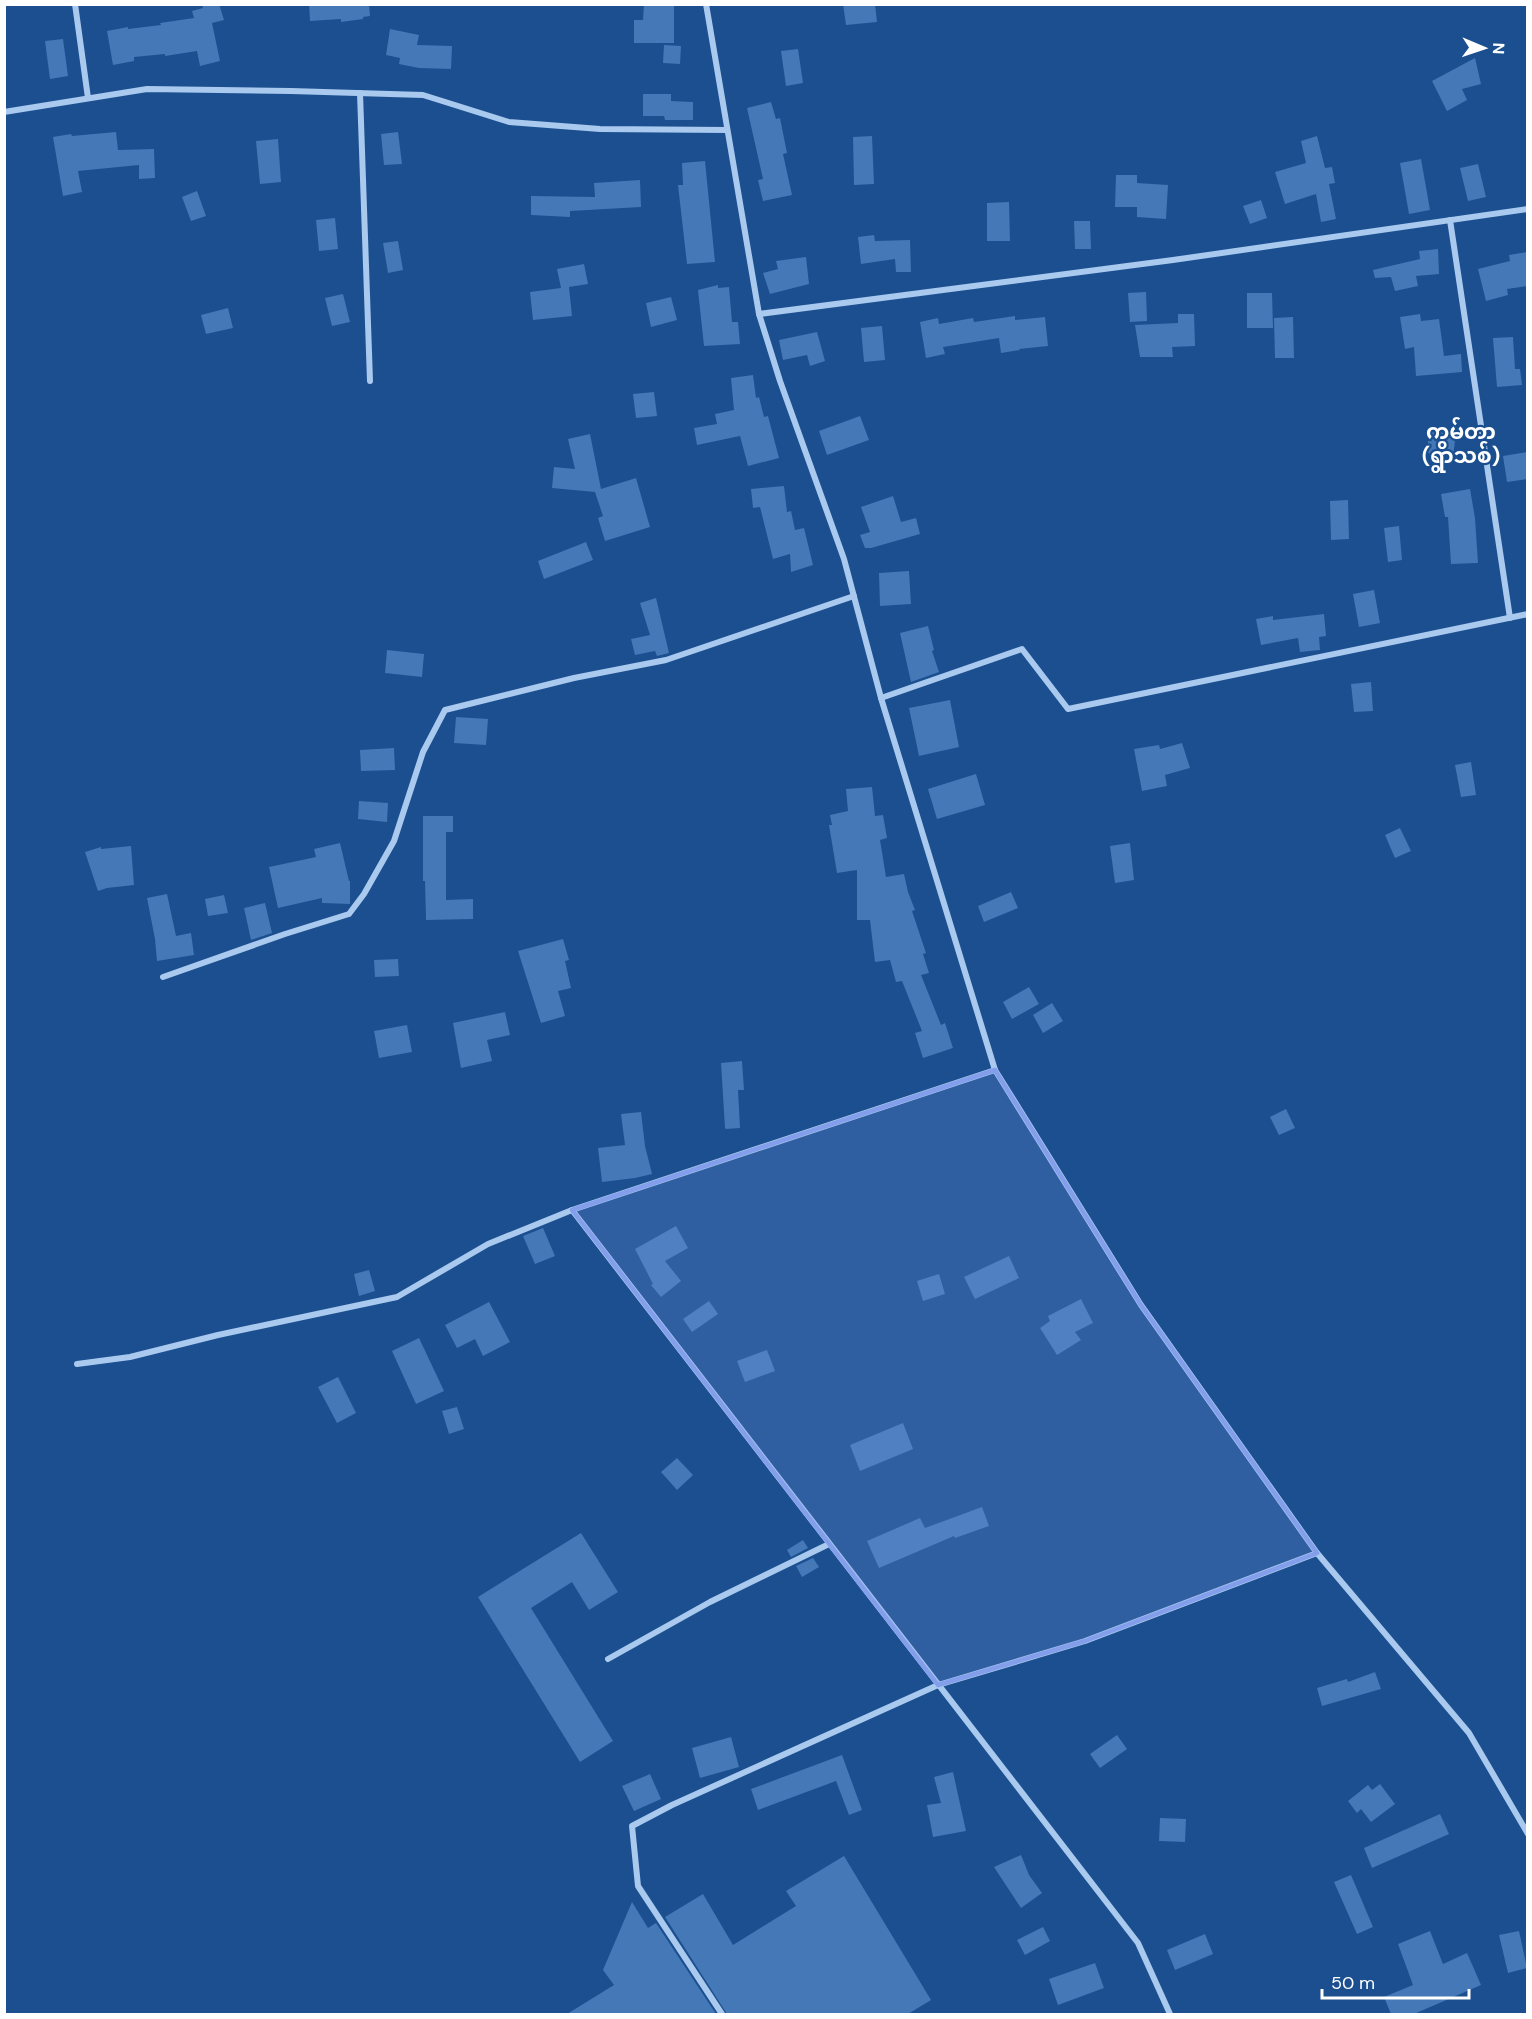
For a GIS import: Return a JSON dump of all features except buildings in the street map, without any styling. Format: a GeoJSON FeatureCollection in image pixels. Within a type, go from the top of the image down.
{"type":"FeatureCollection","features":[{"type":"Feature","properties":{"kind":"street"},"geometry":{"type":"LineString","coordinates":[[75,4],[88,98]]}},
{"type":"Feature","properties":{"kind":"street"},"geometry":{"type":"LineString","coordinates":[[706,4],[759,314],[780,381],[844,559],[881,698],[995,1070],[1141,1305],[1317,1553],[1469,1733],[1527,1834]]}},
{"type":"Feature","properties":{"kind":"street"},"geometry":{"type":"LineString","coordinates":[[4,112],[147,89],[360,93],[423,95],[509,122],[600,129],[727,130]]}},
{"type":"Feature","properties":{"kind":"street"},"geometry":{"type":"LineString","coordinates":[[360,93],[370,381]]}},
{"type":"Feature","properties":{"kind":"street"},"geometry":{"type":"LineString","coordinates":[[759,314],[1161,262],[1527,209]]}},
{"type":"Feature","properties":{"kind":"street"},"geometry":{"type":"LineString","coordinates":[[1450,220],[1510,618]]}},
{"type":"Feature","properties":{"kind":"street"},"geometry":{"type":"LineString","coordinates":[[163,977],[349,914],[364,894],[394,841],[423,752],[445,710],[574,678],[666,660],[854,596]]}},
{"type":"Feature","properties":{"kind":"street"},"geometry":{"type":"LineString","coordinates":[[881,698],[1022,650],[1068,709],[1527,614]]}},
{"type":"Feature","properties":{"kind":"street"},"geometry":{"type":"LineString","coordinates":[[77,1364],[130,1357],[218,1335],[398,1297],[488,1244],[572,1210],[995,1070]]}},
{"type":"Feature","properties":{"kind":"street"},"geometry":{"type":"LineString","coordinates":[[572,1210],[1138,1943],[1170,2014]]}},
{"type":"Feature","properties":{"kind":"street"},"geometry":{"type":"LineString","coordinates":[[608,1659],[710,1602],[829,1544]]}},
{"type":"Feature","properties":{"kind":"street"},"geometry":{"type":"LineString","coordinates":[[722,2014],[638,1886],[632,1826],[672,1805],[938,1685],[1086,1641],[1317,1553]]}},
{"type":"Feature","properties":{"kind":"highlighted area"},"geometry":{"type":"Polygon","coordinates":[[[995,1070],[1141,1305],[1317,1553],[1085,1641],[938,1685],[572,1210],[995,1070]]]}},
{"type":"Feature","properties":{"kind":"district","name":"ကွမ်တာ (ရွာသစ်)"},"geometry":{"type":"Point","coordinates":[1461,444]}}]}
